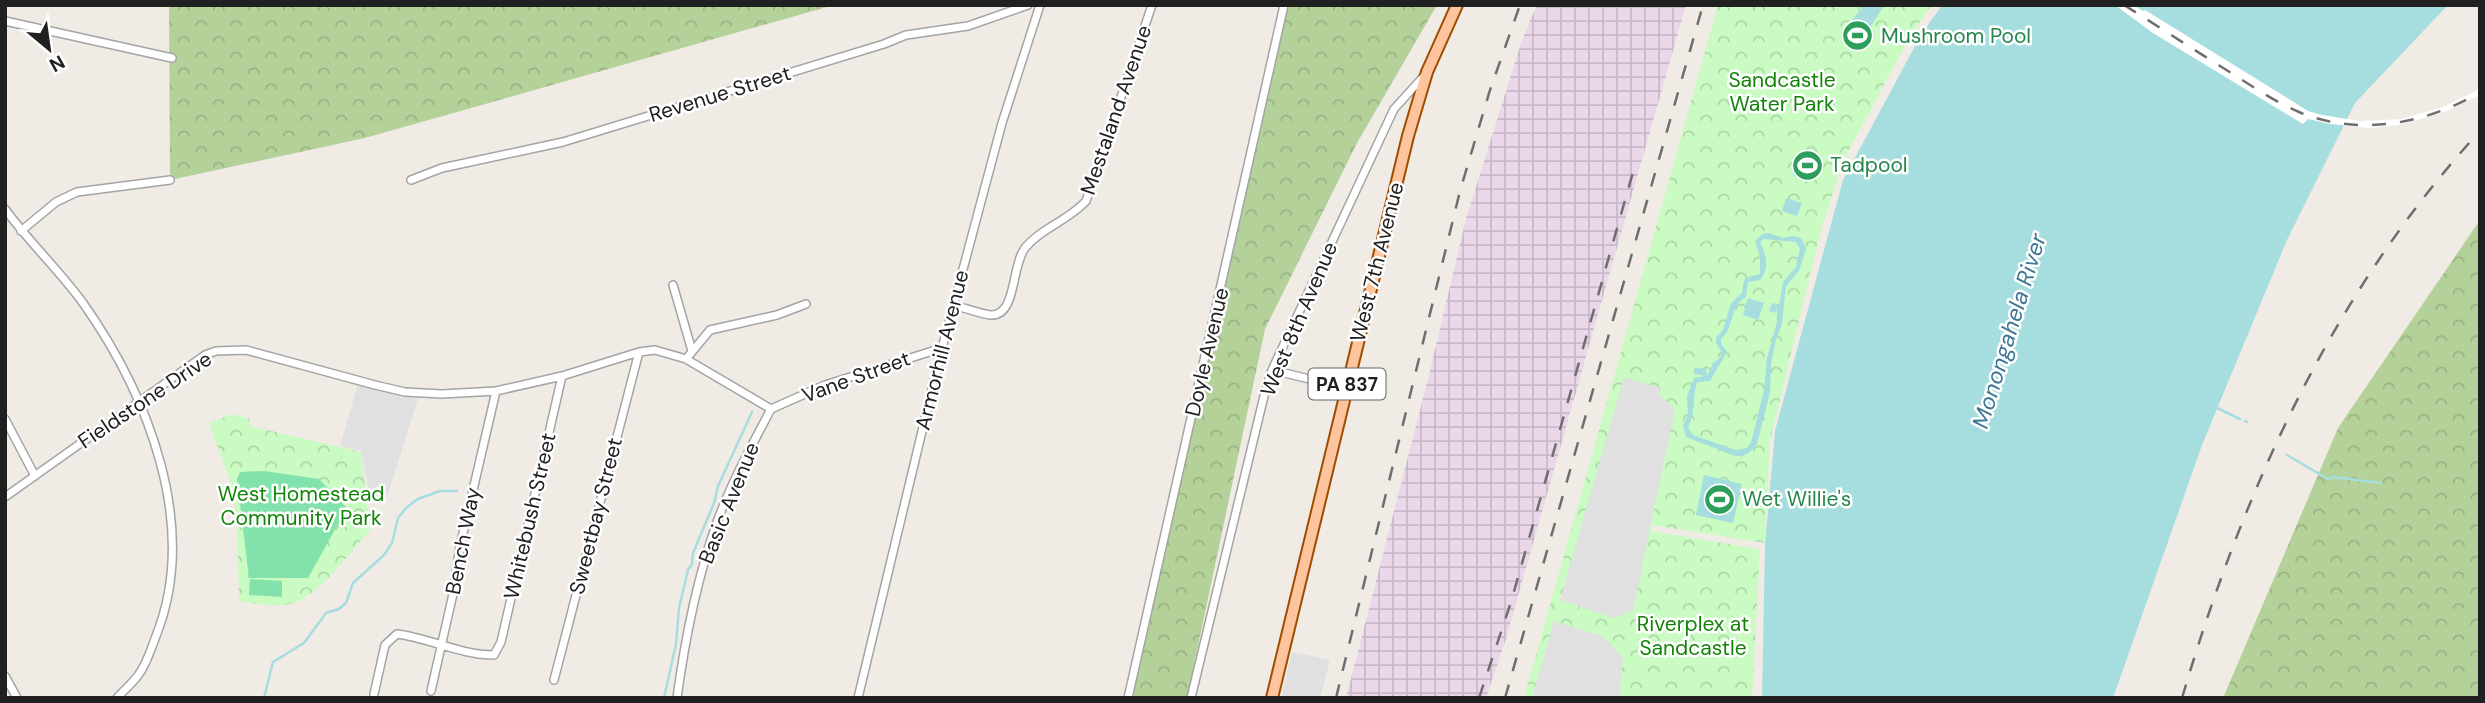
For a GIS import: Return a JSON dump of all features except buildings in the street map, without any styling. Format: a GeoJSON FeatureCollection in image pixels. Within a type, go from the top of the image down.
{"type":"FeatureCollection","features":[{"type":"Feature","properties":{"kind":"main road","name":"West 8th Avenue"},"geometry":{"type":"LineString","coordinates":[[1427,72],[1457,5]]}},
{"type":"Feature","properties":{"kind":"main road","name":"West 7th Avenue"},"geometry":{"type":"LineString","coordinates":[[1272,698],[1408,136],[1427,72]]}},
{"type":"Feature","properties":{"kind":"street","name":"Revenue Street"},"geometry":{"type":"LineString","coordinates":[[411,180],[442,168],[563,142],[906,35],[968,26],[1028,5]]}},
{"type":"Feature","properties":{"kind":"street","name":"Armorhill Avenue"},"geometry":{"type":"LineString","coordinates":[[858,698],[953,304],[1002,123],[1040,5]]}},
{"type":"Feature","properties":{"kind":"street","name":"Mestaland Avenue"},"geometry":{"type":"LineString","coordinates":[[953,304],[990,315],[999,314],[1011,299],[1018,261],[1026,247],[1086,201],[1152,5]]}},
{"type":"Feature","properties":{"kind":"street","name":"Doyle Avenue"},"geometry":{"type":"LineString","coordinates":[[1128,698],[1284,5]]}},
{"type":"Feature","properties":{"kind":"street"},"geometry":{"type":"LineString","coordinates":[[5,21],[172,58]]}},
{"type":"Feature","properties":{"kind":"street","name":"West 8th Avenue"},"geometry":{"type":"LineString","coordinates":[[1191,698],[1272,370],[1394,109],[1427,72]]}},
{"type":"Feature","properties":{"kind":"street"},"geometry":{"type":"LineString","coordinates":[[21,231],[56,202],[77,192],[170,180]]}},
{"type":"Feature","properties":{"kind":"street"},"geometry":{"type":"LineString","coordinates":[[5,209],[83,303],[119,363],[147,420],[170,507],[173,572],[169,597],[147,661],[137,677],[117,698]]}},
{"type":"Feature","properties":{"kind":"street"},"geometry":{"type":"LineString","coordinates":[[673,285],[692,351]]}},
{"type":"Feature","properties":{"kind":"street"},"geometry":{"type":"LineString","coordinates":[[685,359],[709,330],[777,315],[806,304]]}},
{"type":"Feature","properties":{"kind":"street","name":"Vane Street"},"geometry":{"type":"LineString","coordinates":[[771,409],[825,386],[942,348]]}},
{"type":"Feature","properties":{"kind":"street","name":"Fieldstone Drive"},"geometry":{"type":"LineString","coordinates":[[5,497],[205,355],[216,351],[246,350],[405,392],[442,394],[496,391],[562,376],[639,352]]}},
{"type":"Feature","properties":{"kind":"street"},"geometry":{"type":"LineString","coordinates":[[639,352],[655,350],[685,359],[771,409]]}},
{"type":"Feature","properties":{"kind":"street","name":"Sweetbay Street"},"geometry":{"type":"LineString","coordinates":[[554,680],[639,352]]}},
{"type":"Feature","properties":{"kind":"street"},"geometry":{"type":"LineString","coordinates":[[1272,370],[1347,388]]}},
{"type":"Feature","properties":{"kind":"street","name":"Whitebush Street"},"geometry":{"type":"LineString","coordinates":[[442,646],[481,655],[494,655],[501,642],[562,376]]}},
{"type":"Feature","properties":{"kind":"street","name":"Bench Way"},"geometry":{"type":"LineString","coordinates":[[431,691],[460,546],[496,391]]}},
{"type":"Feature","properties":{"kind":"street","name":"Basic Avenue"},"geometry":{"type":"LineString","coordinates":[[677,698],[686,632],[699,576],[716,523],[771,409]]}},
{"type":"Feature","properties":{"kind":"street"},"geometry":{"type":"LineString","coordinates":[[5,419],[35,476]]}},
{"type":"Feature","properties":{"kind":"street"},"geometry":{"type":"LineString","coordinates":[[374,694],[385,645],[397,634],[418,637],[442,646]]}},
{"type":"Feature","properties":{"kind":"street"},"geometry":{"type":"LineString","coordinates":[[5,676],[17,698]]}},
{"type":"Feature","properties":{"kind":"shaded area"},"geometry":{"type":"Polygon","coordinates":[[[1537,5],[1686,5],[1505,642],[1486,698],[1346,698],[1466,219],[1522,40],[1537,5]]]}},
{"type":"Feature","properties":{"kind":"shaded area"},"geometry":{"type":"Polygon","coordinates":[[[1624,377],[1661,388],[1660,396],[1675,409],[1633,610],[1613,618],[1560,600],[1624,377]]]}},
{"type":"Feature","properties":{"kind":"shaded area"},"geometry":{"type":"Polygon","coordinates":[[[358,384],[418,399],[387,497],[370,495],[361,451],[340,446],[358,384]]]}},
{"type":"Feature","properties":{"kind":"shaded area"},"geometry":{"type":"Polygon","coordinates":[[[1554,621],[1604,637],[1623,658],[1619,698],[1532,698],[1554,621]]]}},
{"type":"Feature","properties":{"kind":"shaded area"},"geometry":{"type":"Polygon","coordinates":[[[1292,652],[1330,660],[1320,698],[1281,698],[1292,652]]]}},
{"type":"Feature","properties":{"kind":"green space"},"geometry":{"type":"Polygon","coordinates":[[[169,5],[834,5],[365,138],[170,180],[169,5]]]}},
{"type":"Feature","properties":{"kind":"green space"},"geometry":{"type":"Polygon","coordinates":[[[1284,5],[1437,5],[1357,143],[1265,329],[1187,698],[1128,698],[1284,5]]]}},
{"type":"Feature","properties":{"kind":"green space","name":"Sandcastle Water Park"},"geometry":{"type":"Polygon","coordinates":[[[1718,5],[1931,5],[1908,40],[1844,159],[1821,229],[1770,441],[1765,543],[1652,525],[1651,531],[1760,549],[1752,698],[1524,698],[1718,5]]]}},
{"type":"Feature","properties":{"kind":"green space"},"geometry":{"type":"Polygon","coordinates":[[[2480,220],[2480,698],[2223,698],[2338,428],[2480,220]]]}},
{"type":"Feature","properties":{"kind":"green space","name":"West Homestead Community Park"},"geometry":{"type":"Polygon","coordinates":[[[233,414],[250,419],[250,426],[361,452],[370,530],[324,582],[294,603],[274,605],[239,601],[237,520],[232,487],[209,423],[233,414]]]}},
{"type":"Feature","properties":{"kind":"green space"},"geometry":{"type":"Polygon","coordinates":[[[264,471],[319,479],[347,508],[308,578],[249,578],[237,479],[240,472],[264,471]]]}},
{"type":"Feature","properties":{"kind":"green space"},"geometry":{"type":"Polygon","coordinates":[[[250,579],[282,581],[282,597],[249,595],[250,579]]]}},
{"type":"Feature","properties":{"kind":"water","name":"Mushroom Pool"},"geometry":{"type":"Polygon","coordinates":[[[1864,5],[1890,5],[1883,7],[1871,26],[1867,49],[1846,45],[1850,23],[1864,5]]]}},
{"type":"Feature","properties":{"kind":"water","name":"Monongahela River"},"geometry":{"type":"Polygon","coordinates":[[[1942,5],[2448,5],[2355,103],[2287,240],[2202,445],[2113,698],[1762,698],[1765,546],[1775,431],[1843,180],[1921,35],[1942,5]]]}},
{"type":"Feature","properties":{"kind":"water","name":"Tadpool"},"geometry":{"type":"Polygon","coordinates":[[[1804,151],[1819,157],[1820,164],[1815,177],[1799,179],[1793,175],[1792,170],[1799,153],[1804,151]]]}},
{"type":"Feature","properties":{"kind":"water"},"geometry":{"type":"Polygon","coordinates":[[[1786,198],[1802,203],[1797,216],[1782,211],[1786,198]]]}},
{"type":"Feature","properties":{"kind":"water"},"geometry":{"type":"Polygon","coordinates":[[[1762,234],[1801,238],[1806,249],[1799,271],[1786,286],[1782,323],[1771,364],[1770,392],[1757,444],[1749,453],[1735,456],[1686,437],[1683,425],[1688,415],[1687,396],[1694,378],[1705,376],[1693,373],[1695,368],[1706,369],[1707,376],[1713,363],[1720,358],[1722,352],[1716,344],[1716,338],[1723,330],[1731,303],[1742,293],[1746,278],[1760,274],[1760,257],[1755,241],[1762,234]],[[1763,239],[1760,242],[1765,256],[1765,271],[1760,280],[1748,282],[1746,297],[1734,311],[1728,329],[1721,339],[1727,352],[1710,381],[1697,382],[1688,427],[1693,435],[1735,450],[1747,448],[1751,443],[1764,390],[1767,358],[1777,322],[1777,309],[1775,313],[1769,311],[1772,303],[1779,305],[1783,282],[1796,267],[1800,249],[1796,242],[1763,239]]]}},
{"type":"Feature","properties":{"kind":"water"},"geometry":{"type":"Polygon","coordinates":[[[1748,298],[1764,303],[1758,320],[1743,315],[1748,298]]]}},
{"type":"Feature","properties":{"kind":"water","name":"Wet Willie's"},"geometry":{"type":"Polygon","coordinates":[[[1704,475],[1742,484],[1733,523],[1696,515],[1704,475]]]}},
{"type":"Feature","properties":{"kind":"pier"},"geometry":{"type":"Polygon","coordinates":[[[2115,5],[2133,5],[2145,10],[2308,111],[2322,115],[2360,121],[2402,119],[2443,107],[2480,89],[2480,95],[2445,112],[2399,125],[2369,128],[2308,119],[2303,124],[2153,33],[2115,5]]]}},
{"type":"Feature","properties":{"kind":"waterway"},"geometry":{"type":"LineString","coordinates":[[2215,407],[2240,419]]}},
{"type":"Feature","properties":{"kind":"waterway"},"geometry":{"type":"LineString","coordinates":[[664,698],[676,644],[679,608],[693,553],[714,503],[718,486],[752,412]]}},
{"type":"Feature","properties":{"kind":"waterway"},"geometry":{"type":"LineString","coordinates":[[2287,455],[2328,479],[2333,477],[2381,483]]}},
{"type":"Feature","properties":{"kind":"waterway"},"geometry":{"type":"LineString","coordinates":[[264,698],[273,662],[304,643],[326,613],[339,609],[346,603],[353,583],[384,555],[392,543],[398,518],[407,507],[418,499],[440,491],[457,491]]}},
{"type":"Feature","properties":{"kind":"railway"},"geometry":{"type":"LineString","coordinates":[[1336,698],[1460,191],[1490,90],[1520,5]]}},
{"type":"Feature","properties":{"kind":"railway"},"geometry":{"type":"LineString","coordinates":[[1505,698],[1703,5]]}},
{"type":"Feature","properties":{"kind":"railway"},"geometry":{"type":"LineString","coordinates":[[2124,5],[2269,96],[2299,112],[2322,120],[2368,125],[2415,119],[2438,112],[2480,92]]}},
{"type":"Feature","properties":{"kind":"railway"},"geometry":{"type":"LineString","coordinates":[[2182,698],[2234,545],[2264,470],[2299,397],[2337,326],[2380,258],[2427,193],[2480,131]]}},
{"type":"Feature","properties":{"kind":"railway"},"geometry":{"type":"LineString","coordinates":[[1479,698],[1511,602],[1635,165]]}},
{"type":"Feature","properties":{"kind":"place","name":"Mushroom Pool"},"geometry":{"type":"Point","coordinates":[1858,36]}},
{"type":"Feature","properties":{"kind":"place","name":"Tadpool"},"geometry":{"type":"Point","coordinates":[1807,165]}},
{"type":"Feature","properties":{"kind":"place","name":"Wet Willie's"},"geometry":{"type":"Point","coordinates":[1719,499]}},
{"type":"Feature","properties":{"kind":"park label","name":"Riverplex at Sandcastle"},"geometry":{"type":"Point","coordinates":[1693,636]}}]}
